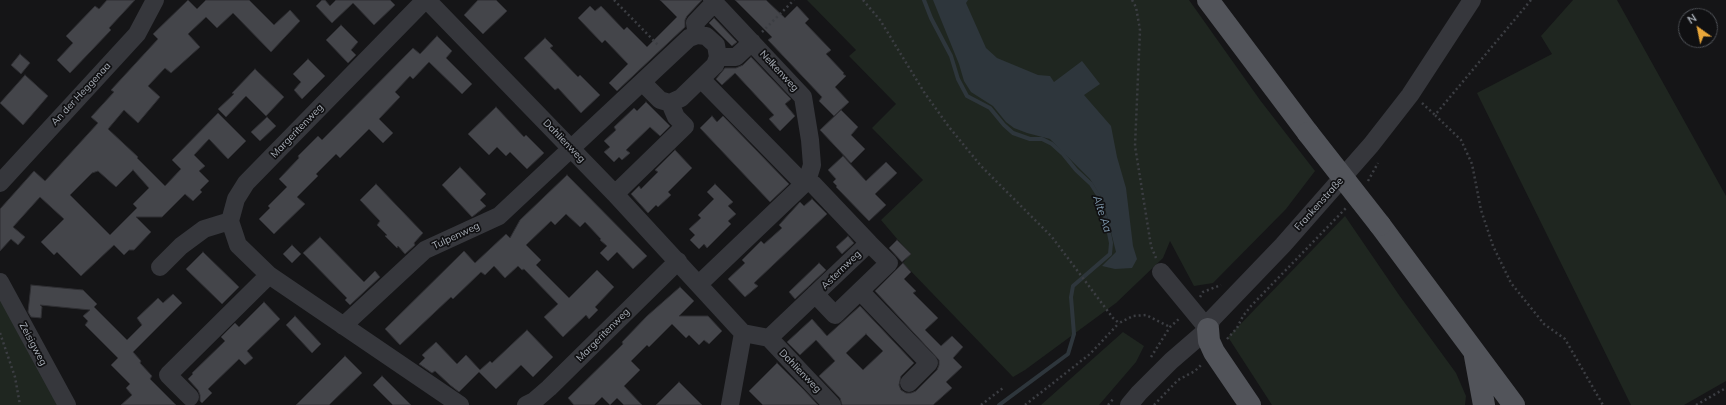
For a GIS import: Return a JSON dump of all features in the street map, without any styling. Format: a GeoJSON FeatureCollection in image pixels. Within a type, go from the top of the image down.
{"type":"FeatureCollection","features":[{"type":"Feature","properties":{"kind":"main road"},"geometry":{"type":"LineString","coordinates":[[1208,0],[1308,133],[1380,225],[1514,405]]}},
{"type":"Feature","properties":{"kind":"main road"},"geometry":{"type":"LineString","coordinates":[[1208,329],[1214,352],[1250,405]]}},
{"type":"Feature","properties":{"kind":"main road"},"geometry":{"type":"LineString","coordinates":[[1474,351],[1484,405]]}},
{"type":"Feature","properties":{"kind":"street","name":"An der Heggenaa"},"geometry":{"type":"LineString","coordinates":[[0,183],[137,34],[155,0]]}},
{"type":"Feature","properties":{"kind":"street","name":"Frankenstraße"},"geometry":{"type":"LineString","coordinates":[[1122,401],[1139,393],[1171,361],[1208,329],[1212,319],[1283,245],[1371,145],[1410,95],[1472,0]]}},
{"type":"Feature","properties":{"kind":"street","name":"Dahlienweg"},"geometry":{"type":"LineString","coordinates":[[422,1],[615,194],[743,333]]}},
{"type":"Feature","properties":{"kind":"street","name":"Margeritenweg"},"geometry":{"type":"LineString","coordinates":[[230,221],[236,199],[246,183],[422,1]]}},
{"type":"Feature","properties":{"kind":"street"},"geometry":{"type":"LineString","coordinates":[[697,35],[694,23],[713,1]]}},
{"type":"Feature","properties":{"kind":"street","name":"Nelkenweg"},"geometry":{"type":"LineString","coordinates":[[713,1],[804,97],[812,165],[807,181]]}},
{"type":"Feature","properties":{"kind":"street"},"geometry":{"type":"LineString","coordinates":[[571,149],[642,82],[689,38],[697,35],[706,36],[716,45],[718,57],[715,65],[681,98],[670,103],[660,100],[642,82]]}},
{"type":"Feature","properties":{"kind":"street"},"geometry":{"type":"LineString","coordinates":[[718,57],[736,57],[752,42]]}},
{"type":"Feature","properties":{"kind":"street"},"geometry":{"type":"LineString","coordinates":[[701,79],[798,178],[814,185],[869,243]]}},
{"type":"Feature","properties":{"kind":"street"},"geometry":{"type":"LineString","coordinates":[[615,194],[685,126],[676,117],[670,103]]}},
{"type":"Feature","properties":{"kind":"street","name":"Tulpenweg"},"geometry":{"type":"LineString","coordinates":[[343,326],[425,250],[499,216],[571,149]]}},
{"type":"Feature","properties":{"kind":"street"},"geometry":{"type":"LineString","coordinates":[[699,284],[807,181]]}},
{"type":"Feature","properties":{"kind":"street"},"geometry":{"type":"LineString","coordinates":[[160,267],[181,246],[204,229],[230,221],[238,246],[269,275],[460,405]]}},
{"type":"Feature","properties":{"kind":"street","name":"Asternweg"},"geometry":{"type":"LineString","coordinates":[[769,338],[815,294],[869,243],[889,263],[835,315],[815,294]]}},
{"type":"Feature","properties":{"kind":"street","name":"Margeritenweg"},"geometry":{"type":"LineString","coordinates":[[526,405],[534,401],[549,388],[678,261]]}},
{"type":"Feature","properties":{"kind":"street"},"geometry":{"type":"LineString","coordinates":[[1161,272],[1208,329]]}},
{"type":"Feature","properties":{"kind":"street"},"geometry":{"type":"LineString","coordinates":[[190,397],[168,375],[269,275]]}},
{"type":"Feature","properties":{"kind":"street","name":"Zeisigweg"},"geometry":{"type":"LineString","coordinates":[[0,282],[66,405]]}},
{"type":"Feature","properties":{"kind":"street"},"geometry":{"type":"LineString","coordinates":[[860,291],[929,363],[909,383]]}},
{"type":"Feature","properties":{"kind":"street"},"geometry":{"type":"LineString","coordinates":[[730,405],[743,333],[769,338]]}},
{"type":"Feature","properties":{"kind":"street","name":"Dahlienweg"},"geometry":{"type":"LineString","coordinates":[[769,338],[832,405]]}},
{"type":"Feature","properties":{"kind":"path"},"geometry":{"type":"LineString","coordinates":[[614,0],[670,56]]}},
{"type":"Feature","properties":{"kind":"path"},"geometry":{"type":"LineString","coordinates":[[752,42],[794,0]]}},
{"type":"Feature","properties":{"kind":"path"},"geometry":{"type":"LineString","coordinates":[[863,0],[880,20],[924,92],[949,127],[981,166],[1052,237],[1079,270],[1118,323]]}},
{"type":"Feature","properties":{"kind":"path"},"geometry":{"type":"LineString","coordinates":[[1132,0],[1136,7],[1140,30],[1135,146],[1151,246],[1161,272]]}},
{"type":"Feature","properties":{"kind":"path"},"geometry":{"type":"LineString","coordinates":[[1531,0],[1435,115],[1452,130],[1466,150],[1472,164],[1481,210],[1493,246],[1511,283],[1544,324],[1565,340],[1603,405]]}},
{"type":"Feature","properties":{"kind":"path"},"geometry":{"type":"LineString","coordinates":[[1025,405],[1090,354],[1118,323],[1133,316],[1146,315],[1155,318],[1170,327]]}},
{"type":"Feature","properties":{"kind":"path"},"geometry":{"type":"LineString","coordinates":[[1146,363],[1170,327],[1183,315]]}},
{"type":"Feature","properties":{"kind":"path"},"geometry":{"type":"LineString","coordinates":[[0,333],[15,377],[20,405]]}},
{"type":"Feature","properties":{"kind":"path"},"geometry":{"type":"LineString","coordinates":[[1154,405],[1178,380],[1195,371],[1203,363]]}},
{"type":"Feature","properties":{"kind":"path"},"geometry":{"type":"LineString","coordinates":[[981,405],[1003,388]]}},
{"type":"Feature","properties":{"kind":"path"},"geometry":{"type":"LineString","coordinates":[[1696,405],[1726,388]]}},
{"type":"Feature","properties":{"kind":"path"},"geometry":{"type":"LineString","coordinates":[[1108,405],[1122,401]]}},
{"type":"Feature","properties":{"kind":"shaded area"},"geometry":{"type":"Polygon","coordinates":[[[807,0],[1189,0],[1260,100],[1315,171],[1286,209],[1213,283],[1194,286],[1170,241],[1163,258],[1116,303],[1025,370],[1013,377],[903,263],[910,254],[881,220],[923,180],[872,128],[896,104],[849,56],[856,50],[807,0]]]}},
{"type":"Feature","properties":{"kind":"shaded area"},"geometry":{"type":"Polygon","coordinates":[[[933,0],[968,0],[966,3],[986,48],[997,58],[1038,75],[1050,76],[1054,82],[1082,61],[1100,84],[1084,95],[1111,126],[1117,157],[1126,188],[1133,246],[1137,259],[1132,268],[1115,269],[1102,266],[1116,252],[1103,200],[1090,179],[1050,139],[1014,128],[1006,122],[993,106],[971,92],[964,81],[959,64],[933,0]]]}},
{"type":"Feature","properties":{"kind":"shaded area"},"geometry":{"type":"Polygon","coordinates":[[[1573,0],[1617,0],[1726,196],[1726,381],[1684,405],[1631,405],[1477,93],[1552,54],[1541,36],[1573,0]]]}},
{"type":"Feature","properties":{"kind":"shaded area"},"geometry":{"type":"Polygon","coordinates":[[[1345,216],[1399,295],[1456,373],[1466,396],[1465,405],[1272,405],[1228,337],[1345,216]]]}},
{"type":"Feature","properties":{"kind":"shaded area"},"geometry":{"type":"Polygon","coordinates":[[[0,297],[58,405],[0,405],[0,297]]]}},
{"type":"Feature","properties":{"kind":"shaded area"},"geometry":{"type":"Polygon","coordinates":[[[1123,332],[1144,346],[1136,362],[1099,405],[1041,405],[1123,332]]]}},
{"type":"Feature","properties":{"kind":"building"},"geometry":{"type":"Polygon","coordinates":[[[107,0],[135,0],[109,28],[111,30],[70,73],[57,60],[73,43],[66,36],[95,6],[99,9],[107,0]]]}},
{"type":"Feature","properties":{"kind":"building"},"geometry":{"type":"Polygon","coordinates":[[[188,0],[197,9],[206,0],[249,0],[274,25],[290,10],[300,21],[271,52],[233,13],[217,28],[206,17],[188,34],[200,47],[171,73],[165,68],[148,86],[160,97],[138,123],[124,110],[108,129],[138,157],[137,158],[165,186],[181,169],[172,160],[218,113],[246,141],[228,159],[209,139],[194,155],[205,166],[199,171],[209,181],[200,190],[202,192],[193,201],[185,194],[162,217],[136,217],[151,232],[134,250],[129,250],[124,255],[114,245],[81,276],[57,252],[54,255],[41,242],[64,219],[40,197],[13,227],[25,237],[18,245],[11,239],[0,251],[0,209],[34,171],[45,181],[98,123],[91,117],[114,92],[111,90],[158,39],[153,34],[188,0]],[[133,170],[116,187],[98,171],[92,173],[70,195],[110,235],[137,208],[133,204],[149,188],[133,170]]]}},
{"type":"Feature","properties":{"kind":"building"},"geometry":{"type":"Polygon","coordinates":[[[322,0],[325,0],[330,6],[336,0],[390,0],[395,5],[374,25],[353,3],[332,23],[316,6],[322,0]]]}},
{"type":"Feature","properties":{"kind":"building"},"geometry":{"type":"Polygon","coordinates":[[[478,0],[496,0],[507,11],[483,34],[464,15],[478,0]]]}},
{"type":"Feature","properties":{"kind":"building"},"geometry":{"type":"Polygon","coordinates":[[[660,0],[702,0],[687,16],[685,20],[685,27],[617,91],[609,83],[628,64],[605,40],[602,43],[578,18],[590,6],[595,11],[601,6],[624,30],[627,27],[647,47],[677,17],[660,0]]]}},
{"type":"Feature","properties":{"kind":"building"},"geometry":{"type":"Polygon","coordinates":[[[735,0],[766,0],[785,18],[797,6],[809,19],[805,23],[831,50],[826,54],[846,76],[835,87],[849,102],[834,116],[819,101],[822,97],[768,40],[772,37],[735,0]]]}},
{"type":"Feature","properties":{"kind":"building"},"geometry":{"type":"Polygon","coordinates":[[[714,18],[737,42],[732,46],[709,23],[714,18]]]}},
{"type":"Feature","properties":{"kind":"building"},"geometry":{"type":"Polygon","coordinates":[[[341,25],[358,42],[351,50],[356,55],[348,63],[326,40],[341,25]]]}},
{"type":"Feature","properties":{"kind":"building"},"geometry":{"type":"Polygon","coordinates":[[[437,36],[452,51],[446,58],[472,84],[462,94],[429,62],[413,79],[410,76],[395,92],[400,97],[379,119],[393,133],[383,143],[369,129],[340,158],[336,154],[316,174],[318,176],[297,197],[305,204],[274,234],[259,219],[270,208],[268,206],[287,187],[279,179],[299,158],[298,156],[318,136],[322,140],[413,48],[420,54],[437,36]]]}},
{"type":"Feature","properties":{"kind":"building"},"geometry":{"type":"Polygon","coordinates":[[[545,38],[553,46],[550,48],[578,77],[580,75],[600,95],[581,113],[558,88],[555,90],[524,58],[545,38]]]}},
{"type":"Feature","properties":{"kind":"building"},"geometry":{"type":"Polygon","coordinates":[[[20,54],[30,63],[21,74],[11,65],[20,54]]]}},
{"type":"Feature","properties":{"kind":"building"},"geometry":{"type":"Polygon","coordinates":[[[751,57],[791,99],[785,104],[795,116],[780,131],[769,119],[774,115],[735,73],[722,85],[716,79],[725,68],[736,68],[743,65],[751,57]]]}},
{"type":"Feature","properties":{"kind":"building"},"geometry":{"type":"Polygon","coordinates":[[[308,59],[325,76],[302,99],[294,90],[301,82],[293,74],[308,59]]]}},
{"type":"Feature","properties":{"kind":"building"},"geometry":{"type":"Polygon","coordinates":[[[255,69],[284,97],[266,116],[246,96],[226,117],[218,109],[234,94],[232,93],[255,69]]]}},
{"type":"Feature","properties":{"kind":"building"},"geometry":{"type":"Polygon","coordinates":[[[25,75],[48,96],[23,125],[0,103],[25,75]]]}},
{"type":"Feature","properties":{"kind":"building"},"geometry":{"type":"Polygon","coordinates":[[[646,102],[670,126],[660,136],[650,127],[626,150],[630,153],[622,160],[619,157],[614,162],[604,152],[610,147],[604,141],[616,130],[614,127],[634,108],[637,111],[646,102]]]}},
{"type":"Feature","properties":{"kind":"building"},"geometry":{"type":"Polygon","coordinates":[[[496,107],[524,137],[526,135],[544,153],[527,169],[510,152],[506,156],[497,147],[489,155],[468,134],[496,107]]]}},
{"type":"Feature","properties":{"kind":"building"},"geometry":{"type":"Polygon","coordinates":[[[841,110],[858,127],[851,135],[865,149],[851,163],[820,130],[841,110]]]}},
{"type":"Feature","properties":{"kind":"building"},"geometry":{"type":"Polygon","coordinates":[[[712,116],[717,122],[723,116],[789,184],[770,202],[700,128],[712,116]]]}},
{"type":"Feature","properties":{"kind":"building"},"geometry":{"type":"Polygon","coordinates":[[[267,117],[276,126],[260,141],[251,132],[267,117]]]}},
{"type":"Feature","properties":{"kind":"building"},"geometry":{"type":"Polygon","coordinates":[[[675,150],[692,168],[668,192],[671,195],[658,207],[656,205],[648,213],[631,194],[639,186],[641,189],[658,172],[655,170],[675,150]]]}},
{"type":"Feature","properties":{"kind":"building"},"geometry":{"type":"Polygon","coordinates":[[[843,156],[866,181],[886,162],[897,173],[875,194],[886,205],[869,221],[836,187],[837,186],[833,182],[836,179],[828,170],[843,156]]]}},
{"type":"Feature","properties":{"kind":"building"},"geometry":{"type":"Polygon","coordinates":[[[460,167],[486,194],[480,200],[486,206],[472,217],[442,185],[460,167]]]}},
{"type":"Feature","properties":{"kind":"building"},"geometry":{"type":"Polygon","coordinates":[[[567,175],[647,256],[633,269],[617,252],[608,261],[600,253],[607,246],[600,240],[601,239],[585,222],[580,227],[566,214],[555,225],[551,221],[526,245],[541,260],[536,265],[569,298],[597,270],[614,287],[595,307],[598,310],[589,319],[586,315],[563,337],[544,317],[558,304],[524,269],[522,270],[518,266],[505,278],[494,266],[485,275],[481,272],[453,299],[451,297],[400,345],[385,329],[464,251],[475,263],[506,234],[510,238],[520,220],[567,175]]]}},
{"type":"Feature","properties":{"kind":"building"},"geometry":{"type":"Polygon","coordinates":[[[376,184],[423,233],[414,243],[415,245],[405,254],[398,246],[397,248],[385,236],[387,235],[377,225],[380,221],[360,200],[376,184]]]}},
{"type":"Feature","properties":{"kind":"building"},"geometry":{"type":"Polygon","coordinates":[[[715,184],[733,202],[728,206],[736,214],[728,221],[731,224],[707,248],[704,244],[699,249],[690,240],[695,235],[689,229],[701,218],[698,215],[714,199],[707,192],[715,184]]]}},
{"type":"Feature","properties":{"kind":"building"},"geometry":{"type":"Polygon","coordinates":[[[812,199],[827,214],[754,283],[758,286],[745,297],[728,279],[745,263],[742,260],[761,241],[764,244],[782,228],[779,225],[800,202],[804,206],[812,199]]]}},
{"type":"Feature","properties":{"kind":"building"},"geometry":{"type":"Polygon","coordinates":[[[848,236],[854,243],[842,254],[836,247],[848,236]]]}},
{"type":"Feature","properties":{"kind":"building"},"geometry":{"type":"Polygon","coordinates":[[[320,237],[364,282],[375,271],[380,277],[350,305],[345,300],[347,298],[303,253],[320,237]]]}},
{"type":"Feature","properties":{"kind":"building"},"geometry":{"type":"Polygon","coordinates":[[[897,240],[911,254],[902,262],[889,248],[897,240]]]}},
{"type":"Feature","properties":{"kind":"building"},"geometry":{"type":"Polygon","coordinates":[[[292,245],[301,254],[292,263],[283,254],[292,245]]]}},
{"type":"Feature","properties":{"kind":"building"},"geometry":{"type":"Polygon","coordinates":[[[203,252],[239,287],[222,304],[186,269],[203,252]]]}},
{"type":"Feature","properties":{"kind":"building"},"geometry":{"type":"Polygon","coordinates":[[[819,263],[826,270],[795,299],[789,292],[819,263]]]}},
{"type":"Feature","properties":{"kind":"building"},"geometry":{"type":"Polygon","coordinates":[[[903,263],[911,272],[904,279],[916,291],[913,293],[938,318],[925,330],[941,346],[952,336],[963,347],[953,358],[962,367],[946,382],[952,388],[933,405],[842,405],[840,398],[819,376],[835,361],[816,340],[800,355],[787,342],[812,319],[827,336],[860,306],[914,363],[901,376],[899,385],[901,390],[906,393],[916,391],[937,370],[939,360],[875,291],[903,263]],[[866,334],[846,353],[863,370],[883,351],[866,334]]]}},
{"type":"Feature","properties":{"kind":"building"},"geometry":{"type":"Polygon","coordinates":[[[31,285],[83,290],[97,304],[94,307],[127,340],[142,325],[137,318],[158,298],[163,303],[173,294],[182,303],[133,352],[141,361],[140,363],[152,376],[150,379],[176,405],[121,405],[132,395],[126,388],[130,384],[111,365],[118,358],[85,325],[88,321],[83,316],[90,310],[40,305],[42,307],[41,318],[31,317],[28,312],[31,285]]]}},
{"type":"Feature","properties":{"kind":"building"},"geometry":{"type":"Polygon","coordinates":[[[680,287],[694,301],[679,316],[708,316],[722,331],[709,344],[704,340],[699,345],[689,335],[686,338],[672,324],[649,347],[647,345],[631,361],[640,370],[624,386],[642,405],[624,405],[617,398],[610,405],[602,397],[594,405],[574,405],[568,398],[623,344],[622,342],[647,316],[680,287]]]}},
{"type":"Feature","properties":{"kind":"building"},"geometry":{"type":"Polygon","coordinates":[[[264,302],[280,319],[247,351],[253,358],[245,365],[239,359],[208,389],[212,393],[202,403],[200,401],[198,390],[188,379],[193,374],[192,373],[225,341],[221,337],[235,323],[239,327],[264,302]]]}},
{"type":"Feature","properties":{"kind":"building"},"geometry":{"type":"Polygon","coordinates":[[[295,316],[321,344],[312,353],[286,325],[295,316]]]}},
{"type":"Feature","properties":{"kind":"building"},"geometry":{"type":"Polygon","coordinates":[[[527,330],[553,357],[533,377],[521,365],[496,389],[479,372],[459,392],[435,371],[432,373],[419,364],[425,358],[422,355],[436,342],[457,364],[466,355],[480,370],[490,361],[492,363],[527,330]]]}},
{"type":"Feature","properties":{"kind":"building"},"geometry":{"type":"Polygon","coordinates":[[[345,356],[362,373],[329,405],[296,405],[345,356]]]}},
{"type":"Feature","properties":{"kind":"building"},"geometry":{"type":"Polygon","coordinates":[[[777,363],[818,405],[763,405],[749,391],[777,363]]]}},
{"type":"Feature","properties":{"kind":"building"},"geometry":{"type":"Polygon","coordinates":[[[382,376],[411,405],[393,405],[373,385],[382,376]]]}},
{"type":"Feature","properties":{"kind":"building"},"geometry":{"type":"Polygon","coordinates":[[[679,382],[702,405],[656,405],[679,382]]]}},
{"type":"Feature","properties":{"kind":"waterway","name":"Alte Aa"},"geometry":{"type":"LineString","coordinates":[[924,0],[931,18],[951,56],[958,79],[967,96],[990,108],[1004,125],[1013,133],[1030,139],[1042,139],[1052,144],[1063,154],[1076,170],[1091,184],[1098,195],[1107,223],[1111,243],[1110,254],[1073,286],[1071,297],[1074,334],[1068,354],[999,405]]}}]}
